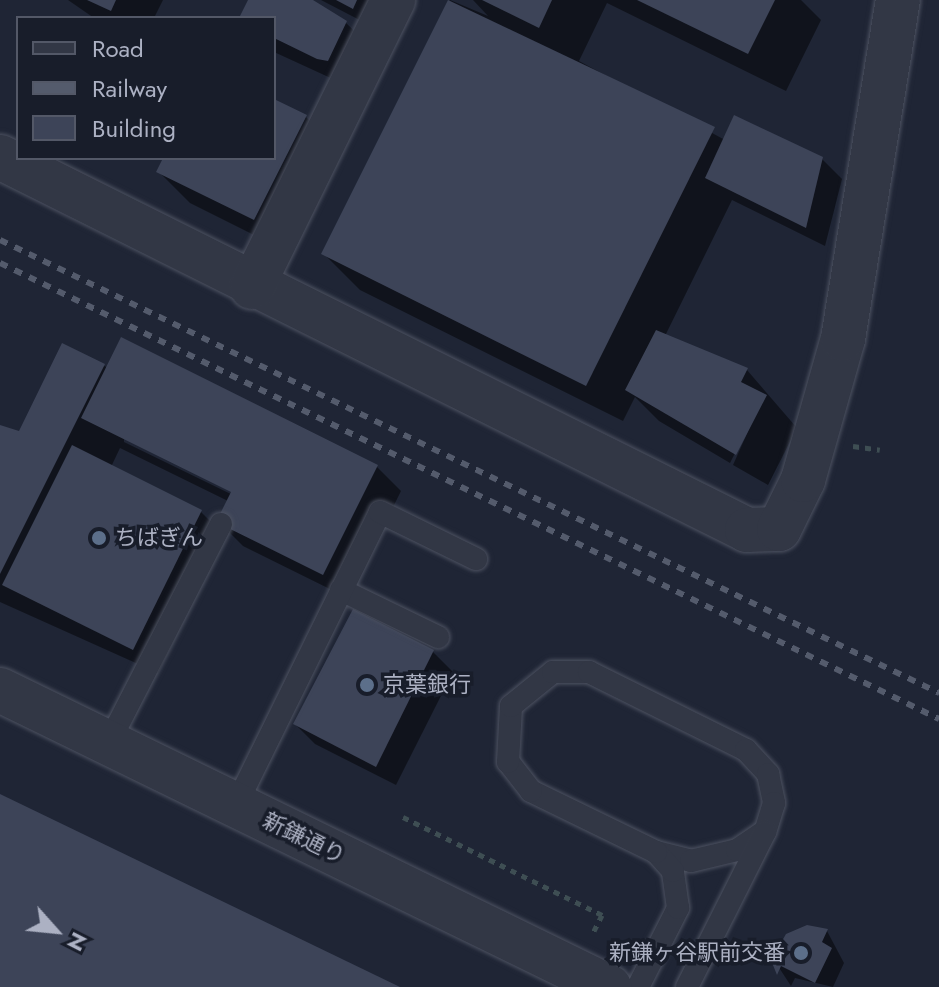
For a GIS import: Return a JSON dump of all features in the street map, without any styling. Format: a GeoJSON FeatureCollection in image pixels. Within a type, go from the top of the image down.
{"type":"FeatureCollection","features":[{"type":"Feature","properties":{"kind":"street"},"geometry":{"type":"LineString","coordinates":[[252,287],[393,0]]}},
{"type":"Feature","properties":{"kind":"street"},"geometry":{"type":"LineString","coordinates":[[0,157],[252,287],[747,530],[779,529],[803,480],[843,339],[898,0]]}},
{"type":"Feature","properties":{"kind":"street","name":"新鎌通り"},"geometry":{"type":"LineString","coordinates":[[0,690],[609,987]]}},
{"type":"Feature","properties":{"kind":"lane"},"geometry":{"type":"LineString","coordinates":[[236,805],[380,512],[476,559]]}},
{"type":"Feature","properties":{"kind":"lane"},"geometry":{"type":"LineString","coordinates":[[109,742],[221,524]]}},
{"type":"Feature","properties":{"kind":"lane"},"geometry":{"type":"LineString","coordinates":[[341,590],[438,637]]}},
{"type":"Feature","properties":{"kind":"lane"},"geometry":{"type":"LineString","coordinates":[[687,987],[765,832],[774,803],[768,774],[746,750],[589,672],[536,680],[505,725],[517,778],[656,852],[691,861],[737,850],[765,832]]}},
{"type":"Feature","properties":{"kind":"lane"},"geometry":{"type":"LineString","coordinates":[[638,987],[678,908],[677,883],[656,852]]}},
{"type":"Feature","properties":{"kind":"path"},"geometry":{"type":"LineString","coordinates":[[852,445],[880,450]]}},
{"type":"Feature","properties":{"kind":"path"},"geometry":{"type":"LineString","coordinates":[[403,817],[602,915]]}},
{"type":"Feature","properties":{"kind":"building"},"geometry":{"type":"Polygon","coordinates":[[[87,0],[116,0],[111,11],[87,0]]]}},
{"type":"Feature","properties":{"kind":"building"},"geometry":{"type":"Polygon","coordinates":[[[248,0],[313,0],[347,21],[328,61],[317,59],[276,39],[276,16],[240,16],[248,0]]]}},
{"type":"Feature","properties":{"kind":"building"},"geometry":{"type":"Polygon","coordinates":[[[336,0],[357,0],[353,9],[336,0]]]}},
{"type":"Feature","properties":{"kind":"building"},"geometry":{"type":"Polygon","coordinates":[[[448,0],[715,127],[586,386],[321,254],[448,0]]]}},
{"type":"Feature","properties":{"kind":"building"},"geometry":{"type":"Polygon","coordinates":[[[482,0],[552,0],[539,28],[482,0]]]}},
{"type":"Feature","properties":{"kind":"building"},"geometry":{"type":"Polygon","coordinates":[[[637,0],[775,0],[748,54],[637,0]]]}},
{"type":"Feature","properties":{"kind":"building"},"geometry":{"type":"Polygon","coordinates":[[[276,100],[307,115],[254,220],[156,172],[162,160],[276,160],[276,100]]]}},
{"type":"Feature","properties":{"kind":"building"},"geometry":{"type":"Polygon","coordinates":[[[734,115],[823,157],[806,228],[705,178],[734,115]]]}},
{"type":"Feature","properties":{"kind":"building"},"geometry":{"type":"Polygon","coordinates":[[[656,330],[748,368],[741,382],[767,395],[736,455],[625,390],[656,330]]]}},
{"type":"Feature","properties":{"kind":"building"},"geometry":{"type":"Polygon","coordinates":[[[121,337],[378,465],[323,575],[216,522],[231,492],[81,418],[121,337]]]}},
{"type":"Feature","properties":{"kind":"building"},"geometry":{"type":"Polygon","coordinates":[[[62,343],[105,364],[0,574],[0,425],[19,431],[62,343]]]}},
{"type":"Feature","properties":{"kind":"building"},"geometry":{"type":"Polygon","coordinates":[[[72,445],[202,510],[133,650],[2,585],[72,445]]]}},
{"type":"Feature","properties":{"kind":"building"},"geometry":{"type":"Polygon","coordinates":[[[353,609],[434,650],[376,767],[293,724],[353,609]]]}},
{"type":"Feature","properties":{"kind":"building"},"geometry":{"type":"Polygon","coordinates":[[[0,794],[400,987],[0,987],[0,794]]]}},
{"type":"Feature","properties":{"kind":"building"},"geometry":{"type":"Polygon","coordinates":[[[807,925],[828,929],[822,942],[832,948],[815,983],[781,966],[777,975],[771,960],[786,934],[807,925]]]}},
{"type":"Feature","properties":{"kind":"railway"},"geometry":{"type":"LineString","coordinates":[[0,240],[939,693]]}},
{"type":"Feature","properties":{"kind":"railway"},"geometry":{"type":"LineString","coordinates":[[0,263],[939,719]]}},
{"type":"Feature","properties":{"kind":"place","name":"ちばぎん"},"geometry":{"type":"Point","coordinates":[99,538]}},
{"type":"Feature","properties":{"kind":"place","name":"京葉銀行"},"geometry":{"type":"Point","coordinates":[367,685]}},
{"type":"Feature","properties":{"kind":"place","name":"新鎌ヶ谷駅前交番"},"geometry":{"type":"Point","coordinates":[801,953]}}]}
